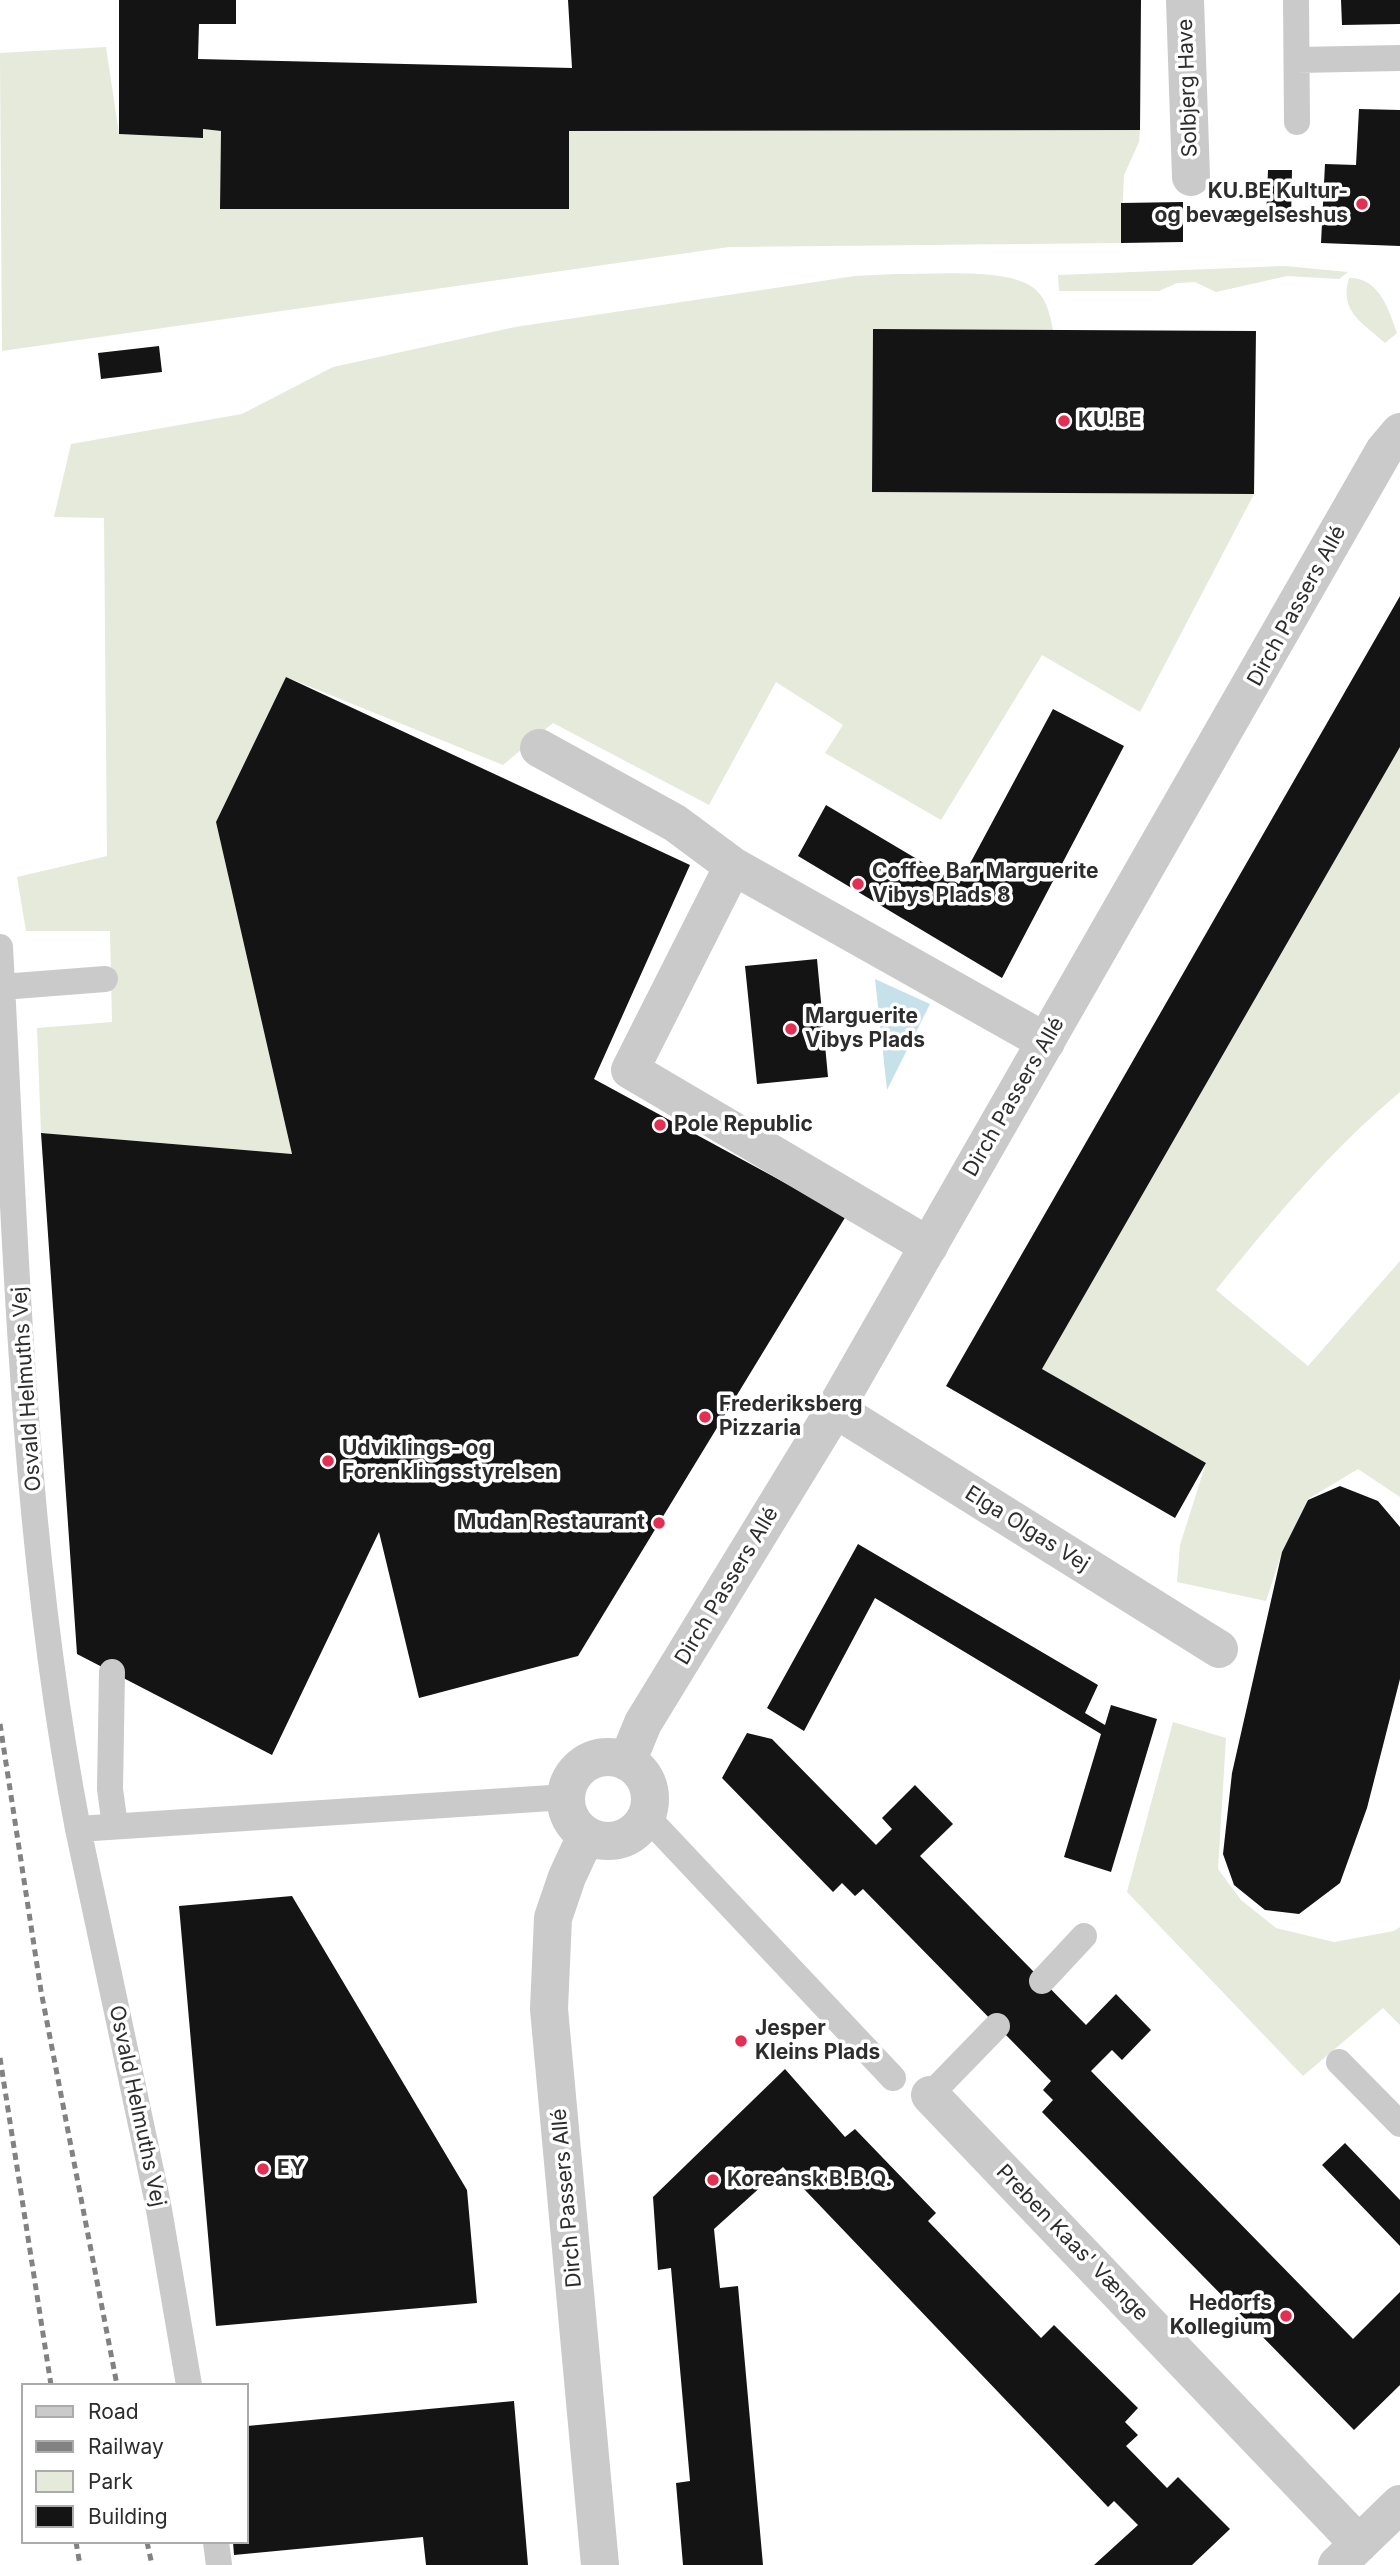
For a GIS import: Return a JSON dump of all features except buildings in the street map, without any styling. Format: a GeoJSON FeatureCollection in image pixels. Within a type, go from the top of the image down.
{"type":"FeatureCollection","features":[{"type":"Feature","properties":{"kind":"street","name":"Solbjerg Have"},"geometry":{"type":"LineString","coordinates":[[1185,0],[1191,177]]}},
{"type":"Feature","properties":{"kind":"street","name":"Dirch Passers Allé"},"geometry":{"type":"LineString","coordinates":[[627,1762],[643,1723],[835,1409],[1384,451],[1400,432]]}},
{"type":"Feature","properties":{"kind":"street"},"geometry":{"type":"LineString","coordinates":[[539,748],[675,823],[733,866],[1046,1042]]}},
{"type":"Feature","properties":{"kind":"street"},"geometry":{"type":"LineString","coordinates":[[733,866],[630,1070],[929,1246]]}},
{"type":"Feature","properties":{"kind":"street","name":"Elga Olgas Vej"},"geometry":{"type":"LineString","coordinates":[[835,1409],[1219,1649]]}},
{"type":"Feature","properties":{"kind":"street"},"geometry":{"type":"LineString","coordinates":[[611,1757],[627,1762],[640,1771],[647,1785],[651,1801],[646,1817],[638,1829],[624,1838],[609,1841],[586,1836],[569,1814],[566,1797],[575,1774],[594,1759],[611,1757]]}},
{"type":"Feature","properties":{"kind":"street","name":"Dirch Passers Allé"},"geometry":{"type":"LineString","coordinates":[[586,1836],[567,1877],[553,1918],[549,2009],[600,2565]]}},
{"type":"Feature","properties":{"kind":"street","name":"Preben Kaas' Vænge"},"geometry":{"type":"LineString","coordinates":[[930,2095],[1348,2554]]}},
{"type":"Feature","properties":{"kind":"street"},"geometry":{"type":"LineString","coordinates":[[1348,2554],[1400,2504]]}},
{"type":"Feature","properties":{"kind":"lane"},"geometry":{"type":"LineString","coordinates":[[1296,0],[1297,122]]}},
{"type":"Feature","properties":{"kind":"lane"},"geometry":{"type":"LineString","coordinates":[[1297,60],[1400,58]]}},
{"type":"Feature","properties":{"kind":"lane","name":"Osvald Helmuths Vej"},"geometry":{"type":"LineString","coordinates":[[0,947],[26,1409],[57,1718],[158,2204],[189,2383]]}},
{"type":"Feature","properties":{"kind":"lane"},"geometry":{"type":"LineString","coordinates":[[2,987],[105,979]]}},
{"type":"Feature","properties":{"kind":"lane"},"geometry":{"type":"LineString","coordinates":[[112,1672],[110,1789],[114,1826]]}},
{"type":"Feature","properties":{"kind":"lane"},"geometry":{"type":"LineString","coordinates":[[78,1829],[566,1797]]}},
{"type":"Feature","properties":{"kind":"lane"},"geometry":{"type":"LineString","coordinates":[[646,1817],[893,2078]]}},
{"type":"Feature","properties":{"kind":"lane"},"geometry":{"type":"LineString","coordinates":[[1042,1981],[1084,1936]]}},
{"type":"Feature","properties":{"kind":"lane"},"geometry":{"type":"LineString","coordinates":[[930,2095],[997,2026]]}},
{"type":"Feature","properties":{"kind":"lane"},"geometry":{"type":"LineString","coordinates":[[1339,2062],[1400,2123]]}},
{"type":"Feature","properties":{"kind":"lane"},"geometry":{"type":"LineString","coordinates":[[216,2544],[219,2565]]}},
{"type":"Feature","properties":{"kind":"green space"},"geometry":{"type":"Polygon","coordinates":[[[106,47],[119,134],[202,138],[203,129],[221,131],[220,209],[569,209],[569,131],[1140,130],[1139,142],[1124,175],[1121,243],[729,247],[2,351],[0,53],[106,47]]]}},
{"type":"Feature","properties":{"kind":"green space"},"geometry":{"type":"Polygon","coordinates":[[[1285,266],[1348,272],[1339,279],[1287,276],[1216,292],[1195,282],[1177,283],[1159,291],[1059,291],[1058,275],[1285,266]]]}},
{"type":"Feature","properties":{"kind":"green space"},"geometry":{"type":"Polygon","coordinates":[[[991,275],[1026,283],[1044,300],[1053,330],[873,329],[872,492],[1254,494],[1140,712],[1042,655],[941,820],[825,753],[843,725],[776,682],[709,805],[553,723],[503,765],[286,677],[216,822],[292,1154],[41,1133],[37,1028],[112,1022],[110,931],[26,931],[17,877],[107,856],[104,518],[54,517],[71,444],[242,414],[333,367],[515,327],[855,276],[991,275]]]}},
{"type":"Feature","properties":{"kind":"green space"},"geometry":{"type":"Polygon","coordinates":[[[1349,278],[1368,283],[1386,305],[1397,333],[1385,343],[1361,322],[1350,308],[1347,300],[1349,278]]]}},
{"type":"Feature","properties":{"kind":"green space"},"geometry":{"type":"Polygon","coordinates":[[[1400,747],[1400,1092],[1303,1186],[1216,1290],[1308,1366],[1400,1261],[1400,1497],[1358,1469],[1308,1499],[1282,1552],[1266,1601],[1177,1582],[1180,1545],[1206,1463],[1042,1369],[1400,747]]]}},
{"type":"Feature","properties":{"kind":"green space"},"geometry":{"type":"Polygon","coordinates":[[[1173,1722],[1226,1738],[1218,1869],[1241,1900],[1276,1928],[1334,1942],[1394,1931],[1400,1927],[1400,2025],[1383,2008],[1303,2076],[1127,1892],[1173,1722]]]}},
{"type":"Feature","properties":{"kind":"water"},"geometry":{"type":"Polygon","coordinates":[[[875,979],[930,1004],[887,1090],[875,979]]]}},
{"type":"Feature","properties":{"kind":"railway"},"geometry":{"type":"LineString","coordinates":[[0,1724],[41,1991],[117,2383]]}},
{"type":"Feature","properties":{"kind":"railway"},"geometry":{"type":"LineString","coordinates":[[0,2058],[51,2383]]}},
{"type":"Feature","properties":{"kind":"railway"},"geometry":{"type":"LineString","coordinates":[[76,2544],[80,2565]]}},
{"type":"Feature","properties":{"kind":"railway"},"geometry":{"type":"LineString","coordinates":[[147,2544],[152,2565]]}},
{"type":"Feature","properties":{"kind":"place","name":"KU.BE Kultur- og bevægelseshus"},"geometry":{"type":"Point","coordinates":[1362,204]}},
{"type":"Feature","properties":{"kind":"place","name":"KU.BE"},"geometry":{"type":"Point","coordinates":[1064,421]}},
{"type":"Feature","properties":{"kind":"place","name":"Coffee Bar Marguerite Vibys Plads 8"},"geometry":{"type":"Point","coordinates":[858,884]}},
{"type":"Feature","properties":{"kind":"place","name":"Marguerite Vibys Plads"},"geometry":{"type":"Point","coordinates":[791,1029]}},
{"type":"Feature","properties":{"kind":"place","name":"Pole Republic"},"geometry":{"type":"Point","coordinates":[660,1125]}},
{"type":"Feature","properties":{"kind":"place","name":"Frederiksberg Pizzaria"},"geometry":{"type":"Point","coordinates":[705,1417]}},
{"type":"Feature","properties":{"kind":"place","name":"Udviklings- og Forenklingsstyrelsen"},"geometry":{"type":"Point","coordinates":[328,1461]}},
{"type":"Feature","properties":{"kind":"place","name":"Mudan Restaurant"},"geometry":{"type":"Point","coordinates":[659,1523]}},
{"type":"Feature","properties":{"kind":"place","name":"Jesper Kleins Plads"},"geometry":{"type":"Point","coordinates":[741,2041]}},
{"type":"Feature","properties":{"kind":"place","name":"EY"},"geometry":{"type":"Point","coordinates":[263,2169]}},
{"type":"Feature","properties":{"kind":"place","name":"Koreansk B.B.Q."},"geometry":{"type":"Point","coordinates":[713,2180]}},
{"type":"Feature","properties":{"kind":"place","name":"Hedorfs Kollegium"},"geometry":{"type":"Point","coordinates":[1286,2316]}}]}
